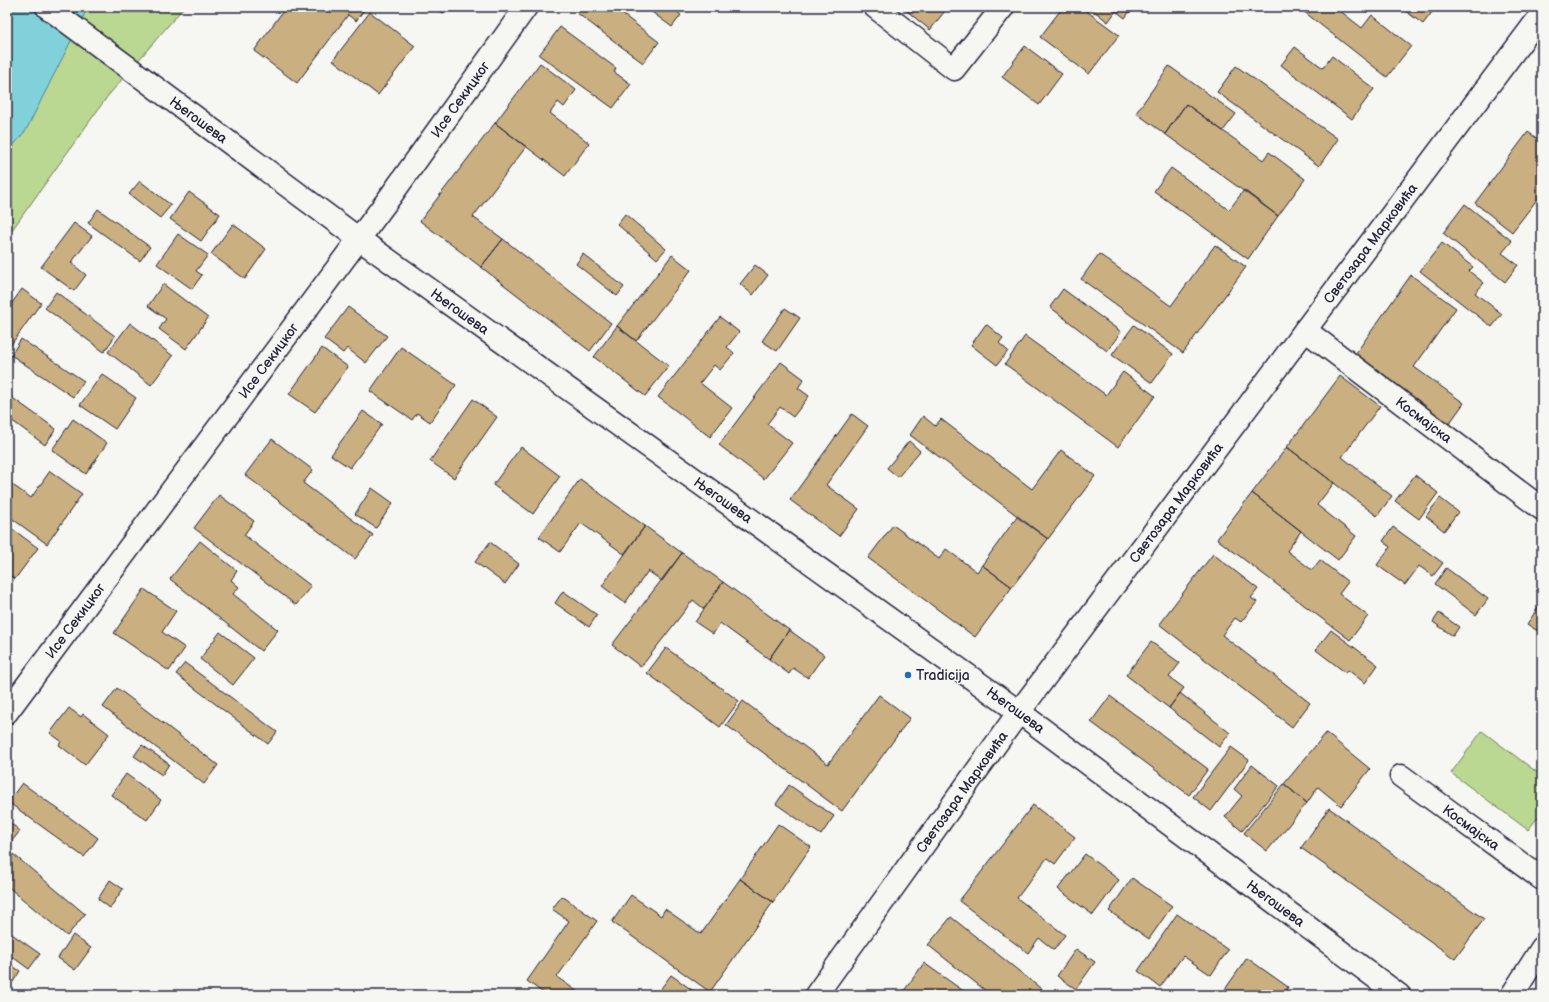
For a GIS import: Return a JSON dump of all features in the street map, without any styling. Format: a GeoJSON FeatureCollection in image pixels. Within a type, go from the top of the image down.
{"type":"FeatureCollection","features":[{"type":"Feature","properties":{"kind":"street","name":"Његошева"},"geometry":{"type":"LineString","coordinates":[[47,7],[358,239],[1019,712],[1399,995]]}},
{"type":"Feature","properties":{"kind":"street","name":"Исе Секицког"},"geometry":{"type":"LineString","coordinates":[[7,712],[358,239],[526,7]]}},
{"type":"Feature","properties":{"kind":"street"},"geometry":{"type":"LineString","coordinates":[[875,7],[954,69],[1003,7]]}},
{"type":"Feature","properties":{"kind":"street","name":"Светозара Марковића"},"geometry":{"type":"LineString","coordinates":[[816,995],[1019,712],[1542,14]]}},
{"type":"Feature","properties":{"kind":"street","name":"Космајска"},"geometry":{"type":"LineString","coordinates":[[1305,330],[1542,509]]}},
{"type":"Feature","properties":{"kind":"street","name":"Космајска"},"geometry":{"type":"LineString","coordinates":[[1401,776],[1542,879]]}},
{"type":"Feature","properties":{"kind":"street"},"geometry":{"type":"LineString","coordinates":[[1512,995],[1542,948]]}},
{"type":"Feature","properties":{"kind":"green space"},"geometry":{"type":"Polygon","coordinates":[[[88,7],[184,7],[107,97],[7,237],[7,153],[26,130],[88,7]]]}},
{"type":"Feature","properties":{"kind":"green space"},"geometry":{"type":"Polygon","coordinates":[[[1482,731],[1542,776],[1542,812],[1528,830],[1451,773],[1482,731]]]}},
{"type":"Feature","properties":{"kind":"water"},"geometry":{"type":"Polygon","coordinates":[[[7,7],[88,7],[26,130],[7,153],[7,7]]]}},
{"type":"Feature","properties":{"kind":"building"},"geometry":{"type":"Polygon","coordinates":[[[286,7],[366,7],[356,21],[348,15],[297,83],[254,51],[286,7]]]}},
{"type":"Feature","properties":{"kind":"building"},"geometry":{"type":"Polygon","coordinates":[[[435,7],[448,7],[443,13],[435,7]]]}},
{"type":"Feature","properties":{"kind":"building"},"geometry":{"type":"Polygon","coordinates":[[[581,7],[613,7],[659,42],[643,63],[577,13],[581,7]]]}},
{"type":"Feature","properties":{"kind":"building"},"geometry":{"type":"Polygon","coordinates":[[[645,7],[671,7],[681,15],[672,27],[645,7]]]}},
{"type":"Feature","properties":{"kind":"building"},"geometry":{"type":"Polygon","coordinates":[[[902,7],[948,7],[930,30],[902,7]]]}},
{"type":"Feature","properties":{"kind":"building"},"geometry":{"type":"Polygon","coordinates":[[[1063,7],[1081,7],[1119,35],[1089,74],[1040,37],[1063,7]]]}},
{"type":"Feature","properties":{"kind":"building"},"geometry":{"type":"Polygon","coordinates":[[[1089,7],[1133,7],[1125,18],[1116,11],[1108,22],[1089,7]]]}},
{"type":"Feature","properties":{"kind":"building"},"geometry":{"type":"Polygon","coordinates":[[[1298,7],[1335,7],[1362,28],[1372,15],[1411,46],[1387,77],[1298,7]]]}},
{"type":"Feature","properties":{"kind":"building"},"geometry":{"type":"Polygon","coordinates":[[[1400,7],[1436,7],[1423,24],[1400,7]]]}},
{"type":"Feature","properties":{"kind":"building"},"geometry":{"type":"Polygon","coordinates":[[[370,12],[415,46],[378,95],[333,60],[370,12]]]}},
{"type":"Feature","properties":{"kind":"building"},"geometry":{"type":"Polygon","coordinates":[[[560,27],[616,68],[614,72],[631,84],[613,108],[539,55],[560,27]]]}},
{"type":"Feature","properties":{"kind":"building"},"geometry":{"type":"Polygon","coordinates":[[[1025,46],[1062,74],[1039,105],[1002,77],[1025,46]]]}},
{"type":"Feature","properties":{"kind":"building"},"geometry":{"type":"Polygon","coordinates":[[[1295,47],[1323,68],[1332,56],[1374,89],[1352,119],[1281,65],[1295,47]]]}},
{"type":"Feature","properties":{"kind":"building"},"geometry":{"type":"Polygon","coordinates":[[[540,63],[576,90],[564,107],[558,102],[550,113],[589,143],[565,176],[495,123],[540,63]]]}},
{"type":"Feature","properties":{"kind":"building"},"geometry":{"type":"Polygon","coordinates":[[[1169,66],[1236,114],[1223,131],[1186,104],[1165,134],[1136,113],[1169,66]]]}},
{"type":"Feature","properties":{"kind":"building"},"geometry":{"type":"Polygon","coordinates":[[[1236,66],[1338,139],[1319,166],[1217,92],[1236,66]]]}},
{"type":"Feature","properties":{"kind":"building"},"geometry":{"type":"Polygon","coordinates":[[[1186,104],[1263,160],[1269,152],[1305,179],[1278,216],[1165,134],[1186,104]]]}},
{"type":"Feature","properties":{"kind":"building"},"geometry":{"type":"Polygon","coordinates":[[[495,123],[526,147],[473,217],[503,239],[481,267],[420,221],[495,123]]]}},
{"type":"Feature","properties":{"kind":"building"},"geometry":{"type":"Polygon","coordinates":[[[1528,132],[1542,142],[1542,193],[1512,232],[1475,203],[1528,132]]]}},
{"type":"Feature","properties":{"kind":"building"},"geometry":{"type":"Polygon","coordinates":[[[1171,168],[1229,210],[1244,190],[1278,216],[1248,259],[1154,191],[1171,168]]]}},
{"type":"Feature","properties":{"kind":"building"},"geometry":{"type":"Polygon","coordinates":[[[140,181],[171,205],[160,218],[129,194],[140,181]]]}},
{"type":"Feature","properties":{"kind":"building"},"geometry":{"type":"Polygon","coordinates":[[[189,192],[220,214],[201,241],[170,219],[189,192]]]}},
{"type":"Feature","properties":{"kind":"building"},"geometry":{"type":"Polygon","coordinates":[[[1465,204],[1512,241],[1502,253],[1518,265],[1505,282],[1443,233],[1465,204]]]}},
{"type":"Feature","properties":{"kind":"building"},"geometry":{"type":"Polygon","coordinates":[[[98,209],[150,247],[140,261],[88,223],[98,209]]]}},
{"type":"Feature","properties":{"kind":"building"},"geometry":{"type":"Polygon","coordinates":[[[625,214],[666,249],[657,259],[617,224],[625,214]]]}},
{"type":"Feature","properties":{"kind":"building"},"geometry":{"type":"Polygon","coordinates":[[[74,223],[92,236],[71,263],[86,275],[74,291],[41,267],[74,223]]]}},
{"type":"Feature","properties":{"kind":"building"},"geometry":{"type":"Polygon","coordinates":[[[233,224],[266,249],[245,279],[211,254],[233,224]]]}},
{"type":"Feature","properties":{"kind":"building"},"geometry":{"type":"Polygon","coordinates":[[[178,234],[208,255],[196,271],[202,275],[192,289],[157,264],[178,234]]]}},
{"type":"Feature","properties":{"kind":"building"},"geometry":{"type":"Polygon","coordinates":[[[503,239],[611,323],[590,351],[481,267],[503,239]]]}},
{"type":"Feature","properties":{"kind":"building"},"geometry":{"type":"Polygon","coordinates":[[[1442,243],[1473,267],[1469,271],[1484,283],[1475,293],[1502,314],[1492,327],[1420,271],[1442,243]]]}},
{"type":"Feature","properties":{"kind":"building"},"geometry":{"type":"Polygon","coordinates":[[[1215,245],[1246,267],[1183,353],[1081,279],[1099,254],[1171,306],[1215,245]]]}},
{"type":"Feature","properties":{"kind":"building"},"geometry":{"type":"Polygon","coordinates":[[[583,254],[624,287],[617,296],[576,264],[583,254]]]}},
{"type":"Feature","properties":{"kind":"building"},"geometry":{"type":"Polygon","coordinates":[[[672,255],[691,270],[636,341],[617,326],[672,255]]]}},
{"type":"Feature","properties":{"kind":"building"},"geometry":{"type":"Polygon","coordinates":[[[755,265],[768,275],[753,295],[740,284],[755,265]]]}},
{"type":"Feature","properties":{"kind":"building"},"geometry":{"type":"Polygon","coordinates":[[[1411,275],[1456,308],[1414,367],[1464,403],[1446,428],[1351,360],[1411,275]]]}},
{"type":"Feature","properties":{"kind":"building"},"geometry":{"type":"Polygon","coordinates":[[[163,284],[208,318],[186,349],[159,329],[166,319],[148,306],[163,284]]]}},
{"type":"Feature","properties":{"kind":"building"},"geometry":{"type":"Polygon","coordinates":[[[22,289],[41,303],[8,349],[7,310],[22,289]]]}},
{"type":"Feature","properties":{"kind":"building"},"geometry":{"type":"Polygon","coordinates":[[[1063,289],[1121,332],[1107,351],[1050,307],[1063,289]]]}},
{"type":"Feature","properties":{"kind":"building"},"geometry":{"type":"Polygon","coordinates":[[[56,292],[115,336],[104,352],[45,308],[56,292]]]}},
{"type":"Feature","properties":{"kind":"building"},"geometry":{"type":"Polygon","coordinates":[[[348,307],[387,336],[366,363],[347,348],[343,353],[324,339],[348,307]]]}},
{"type":"Feature","properties":{"kind":"building"},"geometry":{"type":"Polygon","coordinates":[[[785,308],[800,318],[777,351],[762,341],[785,308]]]}},
{"type":"Feature","properties":{"kind":"building"},"geometry":{"type":"Polygon","coordinates":[[[720,317],[739,332],[727,347],[734,353],[720,370],[714,365],[700,383],[732,408],[710,437],[658,397],[720,317]]]}},
{"type":"Feature","properties":{"kind":"building"},"geometry":{"type":"Polygon","coordinates":[[[130,323],[173,356],[151,385],[108,352],[130,323]]]}},
{"type":"Feature","properties":{"kind":"building"},"geometry":{"type":"Polygon","coordinates":[[[986,324],[1003,338],[999,343],[1008,351],[997,365],[971,345],[986,324]]]}},
{"type":"Feature","properties":{"kind":"building"},"geometry":{"type":"Polygon","coordinates":[[[1134,325],[1173,354],[1152,383],[1112,355],[1134,325]]]}},
{"type":"Feature","properties":{"kind":"building"},"geometry":{"type":"Polygon","coordinates":[[[617,326],[669,366],[645,396],[594,357],[617,326]]]}},
{"type":"Feature","properties":{"kind":"building"},"geometry":{"type":"Polygon","coordinates":[[[1025,336],[1106,395],[1123,372],[1155,396],[1118,447],[1005,364],[1025,336]]]}},
{"type":"Feature","properties":{"kind":"building"},"geometry":{"type":"Polygon","coordinates":[[[21,339],[84,381],[73,397],[11,355],[21,339]]]}},
{"type":"Feature","properties":{"kind":"building"},"geometry":{"type":"Polygon","coordinates":[[[401,347],[456,385],[430,422],[417,413],[412,420],[370,391],[401,347]]]}},
{"type":"Feature","properties":{"kind":"building"},"geometry":{"type":"Polygon","coordinates":[[[322,348],[348,367],[315,412],[289,394],[322,348]]]}},
{"type":"Feature","properties":{"kind":"building"},"geometry":{"type":"Polygon","coordinates":[[[781,362],[804,379],[798,388],[809,396],[793,417],[780,407],[767,424],[792,443],[764,479],[719,445],[781,362]]]}},
{"type":"Feature","properties":{"kind":"building"},"geometry":{"type":"Polygon","coordinates":[[[102,374],[136,398],[115,429],[80,405],[102,374]]]}},
{"type":"Feature","properties":{"kind":"building"},"geometry":{"type":"Polygon","coordinates":[[[1340,376],[1380,406],[1342,457],[1392,496],[1377,516],[1287,447],[1340,376]]]}},
{"type":"Feature","properties":{"kind":"building"},"geometry":{"type":"Polygon","coordinates":[[[7,394],[56,429],[45,445],[7,417],[7,394]]]}},
{"type":"Feature","properties":{"kind":"building"},"geometry":{"type":"Polygon","coordinates":[[[473,399],[497,417],[454,478],[430,461],[473,399]]]}},
{"type":"Feature","properties":{"kind":"building"},"geometry":{"type":"Polygon","coordinates":[[[363,411],[382,424],[350,468],[331,455],[363,411]]]}},
{"type":"Feature","properties":{"kind":"building"},"geometry":{"type":"Polygon","coordinates":[[[852,414],[868,426],[826,485],[859,509],[839,536],[790,500],[852,414]]]}},
{"type":"Feature","properties":{"kind":"building"},"geometry":{"type":"Polygon","coordinates":[[[923,416],[935,426],[941,419],[1032,489],[1061,450],[1095,476],[1048,539],[910,435],[923,416]]]}},
{"type":"Feature","properties":{"kind":"building"},"geometry":{"type":"Polygon","coordinates":[[[73,419],[107,443],[86,474],[52,450],[73,419]]]}},
{"type":"Feature","properties":{"kind":"building"},"geometry":{"type":"Polygon","coordinates":[[[272,439],[313,470],[303,483],[373,535],[355,559],[245,475],[272,439]]]}},
{"type":"Feature","properties":{"kind":"building"},"geometry":{"type":"Polygon","coordinates":[[[909,441],[920,451],[898,477],[887,468],[909,441]]]}},
{"type":"Feature","properties":{"kind":"building"},"geometry":{"type":"Polygon","coordinates":[[[521,447],[560,476],[533,514],[493,485],[521,447]]]}},
{"type":"Feature","properties":{"kind":"building"},"geometry":{"type":"Polygon","coordinates":[[[1287,447],[1334,483],[1317,505],[1356,536],[1338,560],[1252,493],[1287,447]]]}},
{"type":"Feature","properties":{"kind":"building"},"geometry":{"type":"Polygon","coordinates":[[[50,471],[82,494],[47,544],[7,515],[7,481],[31,498],[50,471]]]}},
{"type":"Feature","properties":{"kind":"building"},"geometry":{"type":"Polygon","coordinates":[[[1415,475],[1438,493],[1419,519],[1395,501],[1415,475]]]}},
{"type":"Feature","properties":{"kind":"building"},"geometry":{"type":"Polygon","coordinates":[[[580,479],[645,526],[624,554],[581,523],[560,552],[539,537],[580,479]]]}},
{"type":"Feature","properties":{"kind":"building"},"geometry":{"type":"Polygon","coordinates":[[[372,488],[393,503],[376,528],[355,514],[372,488]]]}},
{"type":"Feature","properties":{"kind":"building"},"geometry":{"type":"Polygon","coordinates":[[[1252,493],[1301,531],[1287,551],[1312,570],[1320,560],[1348,582],[1339,594],[1368,616],[1350,640],[1217,539],[1252,493]]]}},
{"type":"Feature","properties":{"kind":"building"},"geometry":{"type":"Polygon","coordinates":[[[219,495],[254,521],[244,535],[311,586],[296,605],[194,528],[219,495]]]}},
{"type":"Feature","properties":{"kind":"building"},"geometry":{"type":"Polygon","coordinates":[[[1440,498],[1458,512],[1444,531],[1426,516],[1440,498]]]}},
{"type":"Feature","properties":{"kind":"building"},"geometry":{"type":"Polygon","coordinates":[[[1017,517],[1048,539],[1012,587],[982,565],[1017,517]]]}},
{"type":"Feature","properties":{"kind":"building"},"geometry":{"type":"Polygon","coordinates":[[[7,525],[38,548],[15,579],[7,574],[7,525]]]}},
{"type":"Feature","properties":{"kind":"building"},"geometry":{"type":"Polygon","coordinates":[[[893,525],[939,559],[946,549],[977,572],[982,565],[1012,587],[975,637],[868,558],[893,525]]]}},
{"type":"Feature","properties":{"kind":"building"},"geometry":{"type":"Polygon","coordinates":[[[645,526],[682,553],[662,581],[648,571],[625,603],[602,586],[645,526]]]}},
{"type":"Feature","properties":{"kind":"building"},"geometry":{"type":"Polygon","coordinates":[[[1393,527],[1443,563],[1433,576],[1419,566],[1405,585],[1377,565],[1390,547],[1383,541],[1393,527]]]}},
{"type":"Feature","properties":{"kind":"building"},"geometry":{"type":"Polygon","coordinates":[[[200,541],[237,571],[231,580],[239,587],[233,594],[278,630],[261,651],[170,579],[200,541]]]}},
{"type":"Feature","properties":{"kind":"building"},"geometry":{"type":"Polygon","coordinates":[[[490,542],[519,564],[505,584],[475,562],[490,542]]]}},
{"type":"Feature","properties":{"kind":"building"},"geometry":{"type":"Polygon","coordinates":[[[682,553],[723,582],[704,609],[693,600],[641,667],[612,645],[682,553]]]}},
{"type":"Feature","properties":{"kind":"building"},"geometry":{"type":"Polygon","coordinates":[[[1213,554],[1258,589],[1251,598],[1257,602],[1241,622],[1235,618],[1222,635],[1310,703],[1292,727],[1159,624],[1213,554]]]}},
{"type":"Feature","properties":{"kind":"building"},"geometry":{"type":"Polygon","coordinates":[[[1446,568],[1488,599],[1476,615],[1435,584],[1446,568]]]}},
{"type":"Feature","properties":{"kind":"building"},"geometry":{"type":"Polygon","coordinates":[[[723,582],[789,630],[769,659],[720,623],[713,634],[695,622],[723,582]]]}},
{"type":"Feature","properties":{"kind":"building"},"geometry":{"type":"Polygon","coordinates":[[[144,589],[176,611],[162,632],[185,648],[169,671],[114,633],[144,589]]]}},
{"type":"Feature","properties":{"kind":"building"},"geometry":{"type":"Polygon","coordinates":[[[563,591],[597,615],[589,627],[555,603],[563,591]]]}},
{"type":"Feature","properties":{"kind":"building"},"geometry":{"type":"Polygon","coordinates":[[[1542,602],[1542,634],[1527,624],[1542,602]]]}},
{"type":"Feature","properties":{"kind":"building"},"geometry":{"type":"Polygon","coordinates":[[[1439,613],[1459,627],[1453,636],[1433,622],[1439,613]]]}},
{"type":"Feature","properties":{"kind":"building"},"geometry":{"type":"Polygon","coordinates":[[[789,630],[824,655],[808,678],[793,668],[789,674],[769,659],[789,630]]]}},
{"type":"Feature","properties":{"kind":"building"},"geometry":{"type":"Polygon","coordinates":[[[1331,630],[1378,665],[1365,683],[1348,670],[1346,673],[1316,650],[1331,630]]]}},
{"type":"Feature","properties":{"kind":"building"},"geometry":{"type":"Polygon","coordinates":[[[220,632],[254,658],[233,685],[200,659],[220,632]]]}},
{"type":"Feature","properties":{"kind":"building"},"geometry":{"type":"Polygon","coordinates":[[[1151,642],[1180,663],[1169,677],[1184,688],[1169,708],[1126,675],[1151,642]]]}},
{"type":"Feature","properties":{"kind":"building"},"geometry":{"type":"Polygon","coordinates":[[[666,648],[739,701],[720,727],[647,673],[666,648]]]}},
{"type":"Feature","properties":{"kind":"building"},"geometry":{"type":"Polygon","coordinates":[[[185,663],[277,732],[268,744],[176,674],[185,663]]]}},
{"type":"Feature","properties":{"kind":"building"},"geometry":{"type":"Polygon","coordinates":[[[117,688],[218,765],[204,784],[103,707],[117,688]]]}},
{"type":"Feature","properties":{"kind":"building"},"geometry":{"type":"Polygon","coordinates":[[[1180,693],[1230,733],[1219,747],[1169,708],[1180,693]]]}},
{"type":"Feature","properties":{"kind":"building"},"geometry":{"type":"Polygon","coordinates":[[[879,695],[910,718],[842,811],[726,725],[743,701],[828,764],[879,695]]]}},
{"type":"Feature","properties":{"kind":"building"},"geometry":{"type":"Polygon","coordinates":[[[1110,696],[1208,769],[1189,795],[1091,722],[1110,696]]]}},
{"type":"Feature","properties":{"kind":"building"},"geometry":{"type":"Polygon","coordinates":[[[69,708],[81,717],[83,714],[109,734],[85,765],[59,745],[61,741],[50,733],[69,708]]]}},
{"type":"Feature","properties":{"kind":"building"},"geometry":{"type":"Polygon","coordinates":[[[1326,733],[1370,769],[1341,806],[1318,787],[1307,803],[1284,784],[1326,733]]]}},
{"type":"Feature","properties":{"kind":"building"},"geometry":{"type":"Polygon","coordinates":[[[142,745],[169,764],[162,775],[134,756],[142,745]]]}},
{"type":"Feature","properties":{"kind":"building"},"geometry":{"type":"Polygon","coordinates":[[[1231,747],[1249,760],[1211,811],[1193,797],[1231,747]]]}},
{"type":"Feature","properties":{"kind":"building"},"geometry":{"type":"Polygon","coordinates":[[[1252,765],[1279,786],[1242,831],[1225,817],[1242,796],[1234,789],[1252,765]]]}},
{"type":"Feature","properties":{"kind":"building"},"geometry":{"type":"Polygon","coordinates":[[[126,774],[161,800],[147,820],[111,795],[126,774]]]}},
{"type":"Feature","properties":{"kind":"building"},"geometry":{"type":"Polygon","coordinates":[[[22,783],[98,838],[84,857],[8,802],[22,783]]]}},
{"type":"Feature","properties":{"kind":"building"},"geometry":{"type":"Polygon","coordinates":[[[1284,784],[1307,803],[1267,851],[1244,833],[1284,784]]]}},
{"type":"Feature","properties":{"kind":"building"},"geometry":{"type":"Polygon","coordinates":[[[789,785],[834,816],[821,835],[776,804],[789,785]]]}},
{"type":"Feature","properties":{"kind":"building"},"geometry":{"type":"Polygon","coordinates":[[[1033,805],[1075,837],[1055,864],[1047,858],[1017,898],[1065,935],[1054,950],[1039,938],[1028,953],[959,901],[1033,805]]]}},
{"type":"Feature","properties":{"kind":"building"},"geometry":{"type":"Polygon","coordinates":[[[1329,808],[1484,919],[1455,959],[1301,848],[1329,808]]]}},
{"type":"Feature","properties":{"kind":"building"},"geometry":{"type":"Polygon","coordinates":[[[7,820],[20,831],[7,847],[7,820]]]}},
{"type":"Feature","properties":{"kind":"building"},"geometry":{"type":"Polygon","coordinates":[[[778,824],[811,847],[773,902],[740,879],[778,824]]]}},
{"type":"Feature","properties":{"kind":"building"},"geometry":{"type":"Polygon","coordinates":[[[7,849],[85,914],[67,936],[7,886],[7,849]]]}},
{"type":"Feature","properties":{"kind":"building"},"geometry":{"type":"Polygon","coordinates":[[[1085,854],[1119,880],[1093,915],[1058,889],[1085,854]]]}},
{"type":"Feature","properties":{"kind":"building"},"geometry":{"type":"Polygon","coordinates":[[[1132,878],[1172,906],[1149,939],[1109,911],[1132,878]]]}},
{"type":"Feature","properties":{"kind":"building"},"geometry":{"type":"Polygon","coordinates":[[[740,879],[773,902],[710,992],[612,922],[631,895],[661,916],[665,909],[701,934],[740,879]]]}},
{"type":"Feature","properties":{"kind":"building"},"geometry":{"type":"Polygon","coordinates":[[[110,880],[123,889],[110,908],[98,899],[110,880]]]}},
{"type":"Feature","properties":{"kind":"building"},"geometry":{"type":"Polygon","coordinates":[[[562,896],[597,921],[557,977],[582,995],[546,995],[527,981],[569,921],[552,909],[562,896]]]}},
{"type":"Feature","properties":{"kind":"building"},"geometry":{"type":"Polygon","coordinates":[[[1177,914],[1228,950],[1211,975],[1183,956],[1160,987],[1138,971],[1177,914]]]}},
{"type":"Feature","properties":{"kind":"building"},"geometry":{"type":"Polygon","coordinates":[[[951,917],[1049,995],[991,995],[928,945],[951,917]]]}},
{"type":"Feature","properties":{"kind":"building"},"geometry":{"type":"Polygon","coordinates":[[[9,932],[40,954],[29,969],[7,953],[7,934],[9,932]]]}},
{"type":"Feature","properties":{"kind":"building"},"geometry":{"type":"Polygon","coordinates":[[[73,935],[91,948],[75,970],[58,958],[73,935]]]}},
{"type":"Feature","properties":{"kind":"building"},"geometry":{"type":"Polygon","coordinates":[[[1076,949],[1095,962],[1076,989],[1057,976],[1076,949]]]}},
{"type":"Feature","properties":{"kind":"building"},"geometry":{"type":"Polygon","coordinates":[[[1247,958],[1288,987],[1283,995],[1221,995],[1247,958]]]}},
{"type":"Feature","properties":{"kind":"building"},"geometry":{"type":"Polygon","coordinates":[[[7,962],[20,971],[13,982],[7,978],[7,962]]]}},
{"type":"Feature","properties":{"kind":"building"},"geometry":{"type":"Polygon","coordinates":[[[924,963],[969,995],[901,995],[924,963]]]}},
{"type":"Feature","properties":{"kind":"building"},"geometry":{"type":"Polygon","coordinates":[[[671,975],[699,995],[656,995],[671,975]]]}},
{"type":"Feature","properties":{"kind":"place","name":"Tradicija"},"geometry":{"type":"Point","coordinates":[908,675]}}]}
